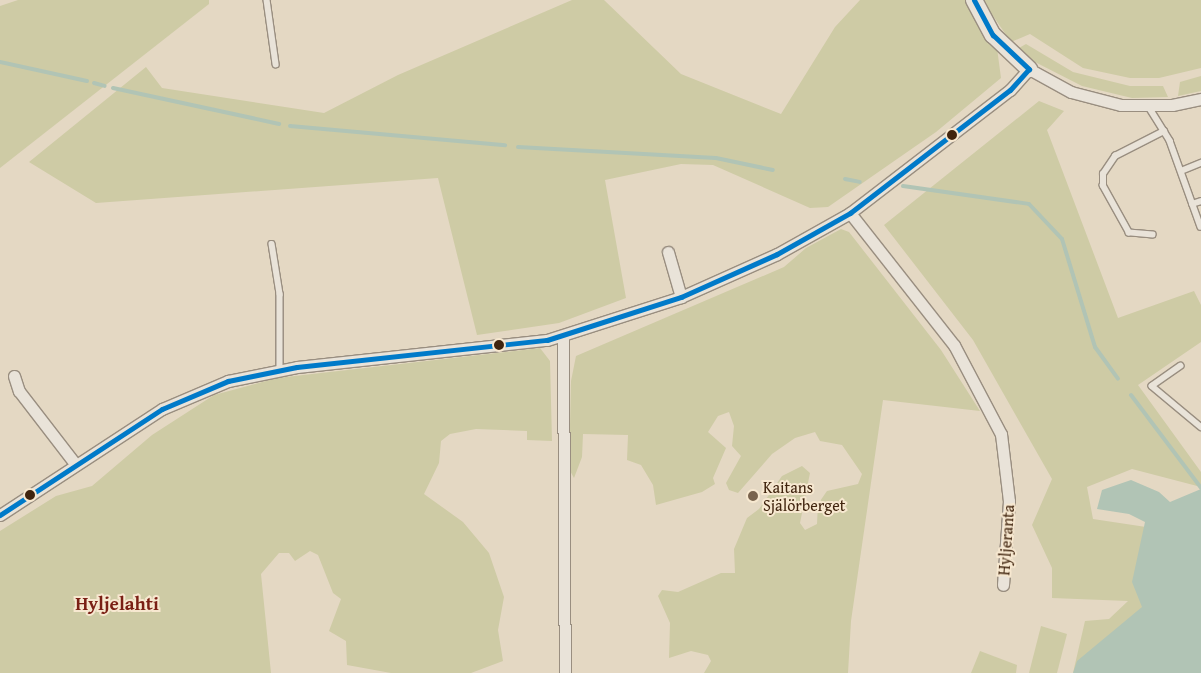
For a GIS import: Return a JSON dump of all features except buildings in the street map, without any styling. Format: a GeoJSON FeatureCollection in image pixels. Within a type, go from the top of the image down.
{"type":"FeatureCollection","features":[{"type":"Feature","properties":{"kind":"street"},"geometry":{"type":"LineString","coordinates":[[974,0],[993,35],[1029,69],[1080,95],[1149,106],[1201,99]]}},
{"type":"Feature","properties":{"kind":"street"},"geometry":{"type":"LineString","coordinates":[[0,514],[169,406],[228,381],[280,369],[563,336],[682,297],[777,254],[850,214],[1010,90],[1029,69]]}},
{"type":"Feature","properties":{"kind":"street","name":"Hyljeranta"},"geometry":{"type":"LineString","coordinates":[[850,214],[954,345],[1001,434],[1009,501],[1003,585]]}},
{"type":"Feature","properties":{"kind":"street"},"geometry":{"type":"LineString","coordinates":[[668,252],[682,297]]}},
{"type":"Feature","properties":{"kind":"street"},"geometry":{"type":"LineString","coordinates":[[563,336],[564,673]]}},
{"type":"Feature","properties":{"kind":"street"},"geometry":{"type":"LineString","coordinates":[[14,376],[19,391],[76,465]]}},
{"type":"Feature","properties":{"kind":"lane"},"geometry":{"type":"LineString","coordinates":[[267,0],[276,64]]}},
{"type":"Feature","properties":{"kind":"lane"},"geometry":{"type":"LineString","coordinates":[[1149,106],[1164,131],[1201,226]]}},
{"type":"Feature","properties":{"kind":"lane"},"geometry":{"type":"LineString","coordinates":[[1153,236],[1129,233],[1121,223],[1103,186],[1103,174],[1115,156],[1164,131]]}},
{"type":"Feature","properties":{"kind":"lane"},"geometry":{"type":"LineString","coordinates":[[1180,171],[1201,163]]}},
{"type":"Feature","properties":{"kind":"lane"},"geometry":{"type":"LineString","coordinates":[[1192,204],[1201,201]]}},
{"type":"Feature","properties":{"kind":"lane"},"geometry":{"type":"LineString","coordinates":[[272,244],[280,294],[280,369]]}},
{"type":"Feature","properties":{"kind":"lane"},"geometry":{"type":"LineString","coordinates":[[1181,366],[1152,386],[1201,427]]}},
{"type":"Feature","properties":{"kind":"shaded area"},"geometry":{"type":"Polygon","coordinates":[[[18,0],[209,0],[209,4],[0,168],[0,6],[18,0]]]}},
{"type":"Feature","properties":{"kind":"shaded area"},"geometry":{"type":"Polygon","coordinates":[[[572,0],[604,0],[681,74],[781,114],[835,27],[860,0],[971,0],[997,48],[1001,78],[936,132],[828,207],[810,208],[713,165],[681,164],[605,180],[626,298],[559,323],[477,335],[438,178],[96,203],[29,162],[146,67],[162,88],[324,113],[398,75],[572,0]]]}},
{"type":"Feature","properties":{"kind":"shaded area"},"geometry":{"type":"Polygon","coordinates":[[[982,0],[1201,0],[1201,68],[1159,78],[1130,78],[1083,68],[1030,34],[1011,42],[982,0]]]}},
{"type":"Feature","properties":{"kind":"shaded area"},"geometry":{"type":"Polygon","coordinates":[[[1026,44],[1073,72],[1130,86],[1163,86],[1168,97],[1132,98],[1082,86],[1035,62],[1019,48],[1026,44]]]}},
{"type":"Feature","properties":{"kind":"shaded area"},"geometry":{"type":"Polygon","coordinates":[[[1201,76],[1201,91],[1178,96],[1180,82],[1201,76]]]}},
{"type":"Feature","properties":{"kind":"shaded area"},"geometry":{"type":"Polygon","coordinates":[[[1039,101],[1064,111],[1047,130],[1118,318],[1194,291],[1201,305],[1201,342],[1138,385],[1201,472],[1201,487],[1132,469],[1087,487],[1093,519],[1146,527],[1161,599],[1073,673],[1085,621],[1109,619],[1128,601],[1052,598],[1052,568],[1032,525],[1052,479],[973,340],[884,225],[1039,101]]]}},
{"type":"Feature","properties":{"kind":"shaded area"},"geometry":{"type":"Polygon","coordinates":[[[841,229],[849,232],[941,350],[980,411],[883,400],[851,621],[848,673],[704,673],[711,661],[708,655],[691,651],[669,658],[670,623],[658,596],[662,590],[678,592],[721,573],[735,573],[734,549],[747,518],[759,509],[782,476],[802,466],[810,473],[800,523],[805,530],[817,524],[818,504],[827,491],[858,484],[862,474],[842,445],[820,441],[815,432],[795,438],[772,454],[738,493],[729,490],[726,483],[741,456],[732,446],[734,426],[729,412],[718,416],[708,432],[726,448],[713,478],[715,484],[702,492],[656,505],[653,485],[641,465],[627,460],[628,435],[583,434],[582,457],[574,478],[569,469],[571,381],[576,356],[784,267],[806,248],[841,229]]]}},
{"type":"Feature","properties":{"kind":"shaded area"},"geometry":{"type":"Polygon","coordinates":[[[540,348],[550,361],[552,441],[527,440],[527,431],[476,429],[450,434],[441,441],[439,463],[424,494],[463,522],[489,553],[504,597],[498,630],[503,661],[471,673],[391,673],[347,665],[346,641],[329,631],[341,599],[333,593],[318,555],[310,551],[295,561],[289,553],[279,553],[261,574],[271,673],[0,673],[0,531],[56,496],[92,486],[152,435],[214,395],[277,378],[540,348]]]}},
{"type":"Feature","properties":{"kind":"shaded area"},"geometry":{"type":"Polygon","coordinates":[[[1131,480],[1159,492],[1170,502],[1201,489],[1201,673],[1073,673],[1077,661],[1142,607],[1132,582],[1145,522],[1129,514],[1097,509],[1102,490],[1131,480]]]}},
{"type":"Feature","properties":{"kind":"shaded area"},"geometry":{"type":"Polygon","coordinates":[[[1041,626],[1067,634],[1057,673],[1029,673],[1041,626]]]}},
{"type":"Feature","properties":{"kind":"shaded area"},"geometry":{"type":"Polygon","coordinates":[[[980,651],[1017,665],[1016,673],[971,673],[980,651]]]}},
{"type":"Feature","properties":{"kind":"waterway"},"geometry":{"type":"LineString","coordinates":[[0,62],[87,81]]}},
{"type":"Feature","properties":{"kind":"waterway"},"geometry":{"type":"LineString","coordinates":[[94,83],[105,86]]}},
{"type":"Feature","properties":{"kind":"waterway"},"geometry":{"type":"LineString","coordinates":[[113,88],[279,124]]}},
{"type":"Feature","properties":{"kind":"waterway"},"geometry":{"type":"LineString","coordinates":[[290,126],[505,145]]}},
{"type":"Feature","properties":{"kind":"waterway"},"geometry":{"type":"LineString","coordinates":[[518,147],[716,158],[773,170]]}},
{"type":"Feature","properties":{"kind":"waterway"},"geometry":{"type":"LineString","coordinates":[[845,179],[860,182]]}},
{"type":"Feature","properties":{"kind":"waterway"},"geometry":{"type":"LineString","coordinates":[[903,186],[1029,204],[1062,239],[1095,347],[1118,379]]}},
{"type":"Feature","properties":{"kind":"waterway"},"geometry":{"type":"LineString","coordinates":[[1131,395],[1201,488]]}},
{"type":"Feature","properties":{"kind":"transit line"},"geometry":{"type":"LineString","coordinates":[[974,0],[993,35],[1029,69]]}},
{"type":"Feature","properties":{"kind":"transit line"},"geometry":{"type":"LineString","coordinates":[[0,515],[162,409],[228,381],[297,367],[547,340],[681,297],[777,254],[850,213],[1010,90],[1029,69]]}},
{"type":"Feature","properties":{"kind":"place","name":"Kaitans Själörberget"},"geometry":{"type":"Point","coordinates":[753,496]}},
{"type":"Feature","properties":{"kind":"district","name":"Hyljelahti"},"geometry":{"type":"Point","coordinates":[117,604]}}]}
